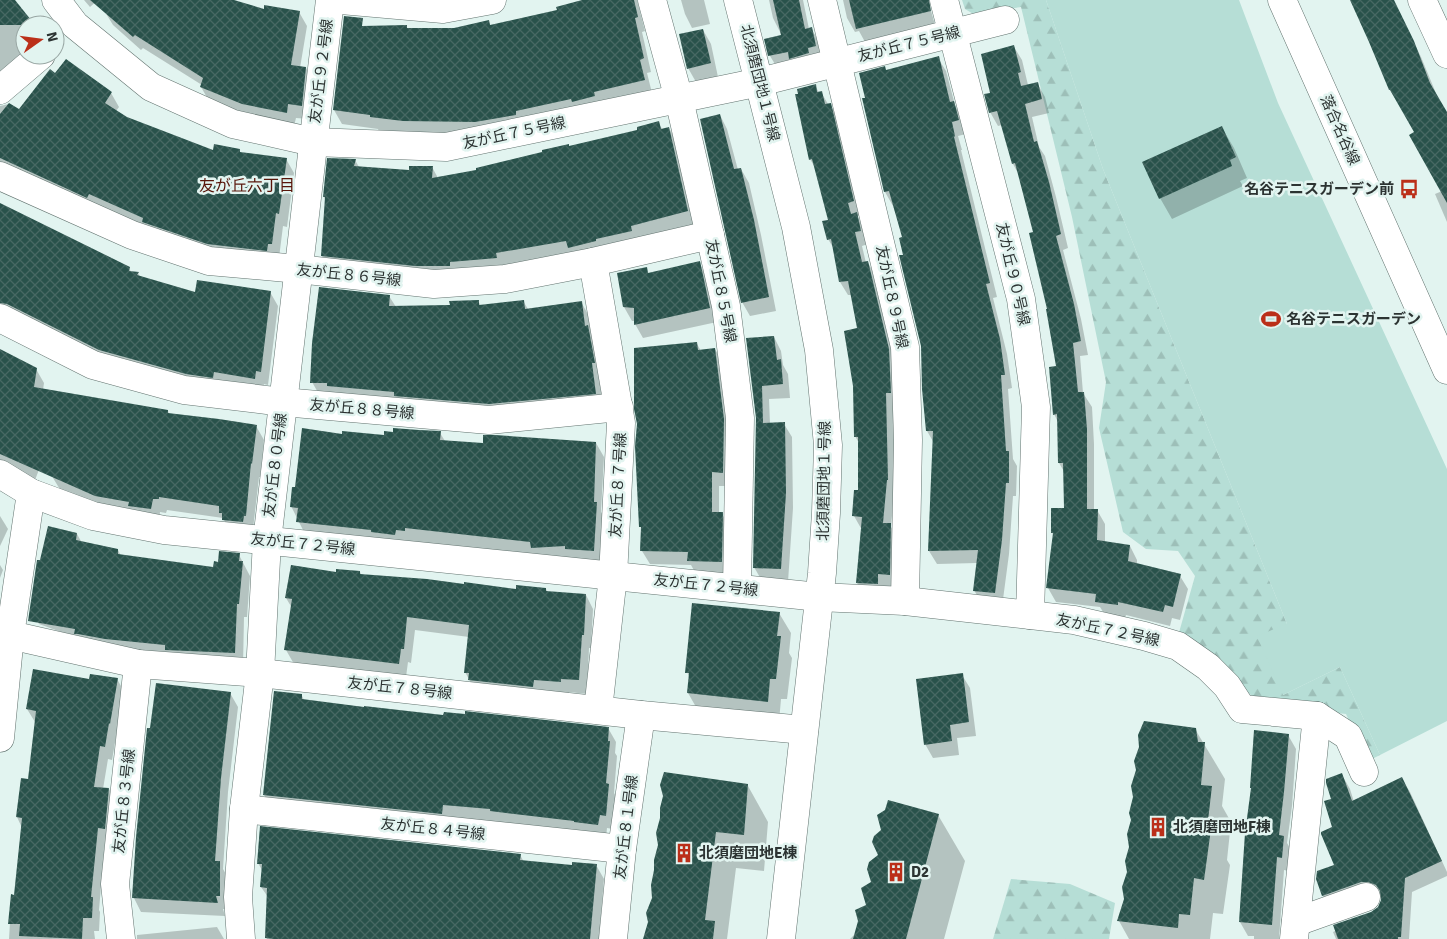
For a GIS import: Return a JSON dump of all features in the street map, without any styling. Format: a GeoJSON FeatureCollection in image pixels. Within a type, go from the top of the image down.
{"type":"FeatureCollection","features":[{"type":"Feature","properties":{"kind":"street","name":"友が丘７５号線"},"geometry":{"type":"LineString","coordinates":[[56,0],[60,15]]}},
{"type":"Feature","properties":{"kind":"street","name":"友が丘９２号線"},"geometry":{"type":"LineString","coordinates":[[313,142],[330,0]]}},
{"type":"Feature","properties":{"kind":"street"},"geometry":{"type":"LineString","coordinates":[[341,0],[400,3],[443,9],[492,0]]}},
{"type":"Feature","properties":{"kind":"street","name":"友が丘８５号線"},"geometry":{"type":"LineString","coordinates":[[652,0],[679,99],[726,306],[740,418],[737,588]]}},
{"type":"Feature","properties":{"kind":"street","name":"北須磨団地１号線"},"geometry":{"type":"LineString","coordinates":[[738,0],[796,226],[819,350],[828,444],[826,513],[819,597],[781,939]]}},
{"type":"Feature","properties":{"kind":"street","name":"友が丘８９号線"},"geometry":{"type":"LineString","coordinates":[[822,0],[905,346],[908,440],[905,601]]}},
{"type":"Feature","properties":{"kind":"street","name":"友が丘９０号線"},"geometry":{"type":"LineString","coordinates":[[944,0],[1023,308],[1036,407],[1030,615]]}},
{"type":"Feature","properties":{"kind":"street","name":"落合名谷線"},"geometry":{"type":"LineString","coordinates":[[1282,0],[1441,341],[1447,370]]}},
{"type":"Feature","properties":{"kind":"street"},"geometry":{"type":"LineString","coordinates":[[1422,0],[1447,54]]}},
{"type":"Feature","properties":{"kind":"street","name":"友が丘７５号線"},"geometry":{"type":"LineString","coordinates":[[65,34],[151,88],[233,124],[313,142],[446,147],[760,82],[1005,20]]}},
{"type":"Feature","properties":{"kind":"street"},"geometry":{"type":"LineString","coordinates":[[0,90],[29,65]]}},
{"type":"Feature","properties":{"kind":"street","name":"友が丘８０号線"},"geometry":{"type":"LineString","coordinates":[[241,939],[238,896],[244,810],[260,673],[267,541],[313,142]]}},
{"type":"Feature","properties":{"kind":"street","name":"友が丘８６号線"},"geometry":{"type":"LineString","coordinates":[[0,176],[132,235],[209,261],[434,284],[505,278],[593,262],[710,235]]}},
{"type":"Feature","properties":{"kind":"street","name":"友が丘８７号線"},"geometry":{"type":"LineString","coordinates":[[593,262],[621,423],[613,576],[598,710]]}},
{"type":"Feature","properties":{"kind":"street","name":"友が丘８８号線"},"geometry":{"type":"LineString","coordinates":[[0,318],[93,365],[184,390],[283,402],[490,420],[619,407]]}},
{"type":"Feature","properties":{"kind":"street","name":"友が丘７２号線"},"geometry":{"type":"LineString","coordinates":[[0,474],[31,492],[93,516],[164,530],[819,597],[905,601],[1074,620],[1178,646],[1208,667],[1228,686],[1242,709],[1317,716],[1348,736],[1364,772]]}},
{"type":"Feature","properties":{"kind":"street"},"geometry":{"type":"LineString","coordinates":[[0,738],[5,633],[31,492]]}},
{"type":"Feature","properties":{"kind":"street","name":"友が丘７８号線"},"geometry":{"type":"LineString","coordinates":[[5,633],[138,664],[260,673],[641,715],[804,730]]}},
{"type":"Feature","properties":{"kind":"street","name":"友が丘８３号線"},"geometry":{"type":"LineString","coordinates":[[121,939],[115,884],[138,664]]}},
{"type":"Feature","properties":{"kind":"street","name":"友が丘８１号線"},"geometry":{"type":"LineString","coordinates":[[613,939],[622,849],[641,715]]}},
{"type":"Feature","properties":{"kind":"street"},"geometry":{"type":"LineString","coordinates":[[1295,931],[1317,716]]}},
{"type":"Feature","properties":{"kind":"street","name":"友が丘８４号線"},"geometry":{"type":"LineString","coordinates":[[244,810],[622,849]]}},
{"type":"Feature","properties":{"kind":"street"},"geometry":{"type":"LineString","coordinates":[[1295,931],[1366,897]]}},
{"type":"Feature","properties":{"kind":"green space"},"geometry":{"type":"Polygon","coordinates":[[[962,0],[1046,0],[1103,169],[1287,624],[1283,695],[1340,667],[1380,755],[1368,761],[1346,714],[1262,704],[1178,636],[1195,576],[1178,551],[1146,549],[1123,532],[1099,428],[1106,382],[1072,217],[1021,7],[975,15],[965,9],[962,0]]]}},
{"type":"Feature","properties":{"kind":"green space","name":"名谷テニスガーデン"},"geometry":{"type":"Polygon","coordinates":[[[1046,0],[1239,0],[1278,103],[1447,469],[1447,721],[1380,755],[1340,667],[1283,695],[1257,636],[1287,624],[1103,169],[1046,0]]]}},
{"type":"Feature","properties":{"kind":"green space"},"geometry":{"type":"Polygon","coordinates":[[[1011,879],[1070,884],[1115,903],[1109,939],[993,939],[1011,879]]]}},
{"type":"Feature","properties":{"kind":"building"},"geometry":{"type":"Polygon","coordinates":[[[0,0],[15,0],[27,15],[15,15],[15,25],[0,25],[0,0]]]}},
{"type":"Feature","properties":{"kind":"building"},"geometry":{"type":"Polygon","coordinates":[[[90,0],[234,0],[264,9],[264,5],[300,11],[291,65],[306,67],[302,106],[288,104],[287,113],[242,104],[200,87],[203,78],[135,35],[133,37],[90,0]]]}},
{"type":"Feature","properties":{"kind":"building"},"geometry":{"type":"Polygon","coordinates":[[[582,0],[634,0],[638,17],[635,18],[644,58],[640,60],[645,80],[594,92],[595,96],[572,102],[571,99],[516,111],[516,115],[475,122],[403,121],[333,110],[344,16],[363,18],[362,26],[407,25],[407,28],[454,28],[489,20],[490,25],[557,10],[556,7],[582,0]]]}},
{"type":"Feature","properties":{"kind":"building"},"geometry":{"type":"Polygon","coordinates":[[[773,0],[799,0],[805,29],[812,27],[816,46],[808,48],[809,53],[789,59],[788,52],[768,56],[764,39],[781,35],[773,0]]]}},
{"type":"Feature","properties":{"kind":"building"},"geometry":{"type":"Polygon","coordinates":[[[849,0],[929,0],[931,11],[856,29],[849,0]]]}},
{"type":"Feature","properties":{"kind":"building"},"geometry":{"type":"Polygon","coordinates":[[[1350,0],[1394,0],[1414,41],[1430,83],[1447,112],[1447,203],[1409,135],[1414,132],[1389,90],[1350,0]]]}},
{"type":"Feature","properties":{"kind":"building"},"geometry":{"type":"Polygon","coordinates":[[[703,29],[711,63],[687,69],[679,34],[703,29]]]}},
{"type":"Feature","properties":{"kind":"building"},"geometry":{"type":"Polygon","coordinates":[[[1014,45],[1021,72],[1018,73],[1021,86],[1038,82],[1042,99],[1025,104],[1034,142],[1037,141],[1049,182],[1061,234],[1056,236],[1074,304],[1081,341],[1073,343],[1078,392],[1084,392],[1087,429],[1087,509],[1098,509],[1097,540],[1130,545],[1128,561],[1181,574],[1173,607],[1165,605],[1163,612],[1118,602],[1118,605],[1095,602],[1096,594],[1046,588],[1053,533],[1051,533],[1051,508],[1064,508],[1063,463],[1058,463],[1057,414],[1053,415],[1049,367],[1056,366],[1047,309],[1029,233],[1033,232],[1015,163],[1012,164],[997,111],[989,113],[984,94],[990,93],[981,54],[1014,45]]]}},
{"type":"Feature","properties":{"kind":"building"},"geometry":{"type":"Polygon","coordinates":[[[939,56],[950,102],[954,101],[959,120],[952,122],[954,137],[990,283],[986,284],[1000,339],[1005,375],[1001,375],[1006,451],[1009,451],[1009,483],[1006,483],[1002,540],[995,593],[973,591],[978,550],[928,551],[933,431],[926,431],[922,389],[921,346],[899,255],[903,255],[899,238],[902,237],[889,191],[884,192],[862,98],[865,98],[859,73],[885,66],[886,70],[939,56]]]}},
{"type":"Feature","properties":{"kind":"building"},"geometry":{"type":"Polygon","coordinates":[[[66,59],[112,92],[105,103],[127,117],[213,150],[214,144],[240,149],[240,152],[287,158],[279,214],[276,213],[272,244],[268,244],[267,251],[207,244],[142,222],[143,218],[89,194],[87,198],[0,158],[0,114],[9,103],[19,109],[50,69],[55,73],[61,65],[65,65],[66,59]]]}},
{"type":"Feature","properties":{"kind":"building"},"geometry":{"type":"Polygon","coordinates":[[[816,84],[817,92],[822,91],[825,104],[831,103],[854,201],[848,203],[851,214],[857,212],[861,231],[855,232],[862,262],[868,261],[889,349],[891,393],[886,393],[888,480],[883,523],[891,523],[890,575],[878,574],[878,584],[856,583],[862,517],[852,516],[854,490],[858,490],[858,437],[854,437],[853,386],[844,331],[857,328],[848,281],[839,282],[831,239],[827,240],[822,221],[828,220],[812,159],[809,160],[795,94],[798,94],[797,89],[816,84]]]}},
{"type":"Feature","properties":{"kind":"building"},"geometry":{"type":"Polygon","coordinates":[[[720,114],[734,169],[741,168],[754,220],[769,297],[741,303],[700,119],[720,114]]]}},
{"type":"Feature","properties":{"kind":"building"},"geometry":{"type":"Polygon","coordinates":[[[659,121],[661,129],[669,127],[688,211],[631,226],[632,231],[596,239],[596,241],[568,248],[566,241],[496,253],[497,258],[450,262],[450,266],[415,266],[321,256],[325,197],[323,197],[327,158],[356,159],[354,166],[409,170],[409,166],[433,166],[432,178],[476,170],[476,168],[542,152],[542,150],[569,144],[569,146],[637,130],[637,127],[659,121]]]}},
{"type":"Feature","properties":{"kind":"building"},"geometry":{"type":"Polygon","coordinates":[[[1222,126],[1236,157],[1230,160],[1232,166],[1159,199],[1142,162],[1222,126]]]}},
{"type":"Feature","properties":{"kind":"building"},"geometry":{"type":"Polygon","coordinates":[[[0,203],[130,267],[129,271],[139,272],[137,275],[195,292],[197,280],[271,291],[261,372],[256,371],[255,379],[214,372],[213,378],[186,374],[99,350],[7,304],[0,303],[0,203]]]}},
{"type":"Feature","properties":{"kind":"building"},"geometry":{"type":"Polygon","coordinates":[[[700,261],[710,308],[634,325],[634,308],[623,307],[617,273],[647,267],[648,273],[700,261]]]}},
{"type":"Feature","properties":{"kind":"building"},"geometry":{"type":"Polygon","coordinates":[[[319,287],[390,295],[389,306],[450,305],[449,301],[479,300],[479,305],[524,300],[525,309],[582,301],[585,326],[588,325],[595,363],[592,363],[596,394],[489,404],[394,396],[394,392],[327,386],[327,383],[310,383],[312,343],[319,287]]]}},
{"type":"Feature","properties":{"kind":"building"},"geometry":{"type":"Polygon","coordinates":[[[774,336],[777,360],[781,359],[783,384],[762,386],[763,423],[785,422],[786,493],[781,569],[753,568],[756,418],[746,338],[774,336]]]}},
{"type":"Feature","properties":{"kind":"building"},"geometry":{"type":"Polygon","coordinates":[[[697,342],[698,350],[715,348],[724,419],[723,473],[712,472],[712,512],[723,512],[722,562],[687,561],[688,552],[640,551],[641,527],[639,527],[635,446],[637,424],[634,409],[634,348],[697,342]]]}},
{"type":"Feature","properties":{"kind":"building"},"geometry":{"type":"Polygon","coordinates":[[[0,349],[37,368],[34,387],[168,410],[168,413],[257,425],[246,516],[244,516],[243,522],[222,520],[219,506],[159,497],[159,499],[153,499],[151,509],[128,506],[129,502],[95,496],[0,454],[0,349]]]}},
{"type":"Feature","properties":{"kind":"building"},"geometry":{"type":"Polygon","coordinates":[[[302,428],[342,434],[342,431],[384,435],[384,431],[393,432],[393,428],[441,431],[440,440],[483,443],[483,435],[596,442],[594,502],[597,502],[594,551],[565,549],[565,546],[531,548],[530,542],[405,528],[405,531],[396,530],[395,535],[371,532],[371,530],[296,522],[298,508],[290,507],[292,487],[295,487],[302,428]]]}},
{"type":"Feature","properties":{"kind":"building"},"geometry":{"type":"Polygon","coordinates":[[[48,526],[77,533],[76,540],[118,549],[118,554],[213,567],[214,561],[218,562],[219,551],[240,553],[239,561],[243,561],[239,604],[237,604],[235,653],[165,650],[165,645],[74,634],[75,629],[28,621],[37,560],[40,560],[48,526]]]}},
{"type":"Feature","properties":{"kind":"building"},"geometry":{"type":"Polygon","coordinates":[[[291,565],[336,572],[336,569],[360,571],[360,574],[464,584],[464,582],[516,589],[516,585],[546,588],[546,591],[586,594],[579,680],[561,679],[561,682],[534,680],[533,687],[468,680],[469,673],[464,673],[469,625],[407,617],[404,649],[401,649],[399,664],[284,650],[292,599],[285,598],[291,565]]]}},
{"type":"Feature","properties":{"kind":"building"},"geometry":{"type":"Polygon","coordinates":[[[692,603],[780,612],[777,636],[781,636],[776,679],[770,679],[768,702],[687,693],[689,673],[685,673],[692,603]]]}},
{"type":"Feature","properties":{"kind":"building"},"geometry":{"type":"Polygon","coordinates":[[[33,669],[89,679],[90,674],[118,678],[105,747],[100,746],[94,787],[109,788],[105,829],[98,828],[91,897],[93,897],[92,918],[83,918],[82,939],[19,936],[20,924],[8,924],[11,894],[14,895],[22,818],[16,817],[21,778],[28,779],[36,711],[26,709],[33,669]]]}},
{"type":"Feature","properties":{"kind":"building"},"geometry":{"type":"Polygon","coordinates":[[[963,673],[969,722],[950,725],[952,741],[924,745],[916,679],[963,673]]]}},
{"type":"Feature","properties":{"kind":"building"},"geometry":{"type":"Polygon","coordinates":[[[156,683],[231,692],[221,778],[215,861],[220,861],[220,896],[216,896],[218,903],[132,898],[147,728],[150,728],[156,683]]]}},
{"type":"Feature","properties":{"kind":"building"},"geometry":{"type":"Polygon","coordinates":[[[274,691],[302,694],[302,699],[364,707],[443,715],[444,712],[465,714],[465,711],[609,727],[608,741],[610,741],[606,783],[609,784],[606,816],[600,815],[598,825],[490,811],[490,809],[443,805],[442,814],[263,795],[274,691]]]}},
{"type":"Feature","properties":{"kind":"building","name":"北須磨団地F棟"},"geometry":{"type":"Polygon","coordinates":[[[1144,721],[1196,728],[1198,742],[1205,742],[1201,785],[1212,786],[1207,829],[1211,829],[1204,880],[1194,878],[1190,915],[1179,914],[1178,928],[1117,921],[1124,899],[1122,887],[1127,872],[1125,861],[1129,847],[1127,834],[1131,820],[1129,813],[1133,797],[1131,786],[1136,770],[1134,761],[1139,747],[1138,735],[1144,721]]]}},
{"type":"Feature","properties":{"kind":"building"},"geometry":{"type":"Polygon","coordinates":[[[1254,730],[1289,734],[1279,835],[1284,836],[1282,858],[1277,857],[1272,925],[1239,922],[1245,833],[1251,788],[1254,730]]]}},
{"type":"Feature","properties":{"kind":"building","name":"北須磨団地E棟"},"geometry":{"type":"Polygon","coordinates":[[[664,772],[748,784],[744,835],[716,832],[705,920],[715,921],[713,939],[643,939],[648,922],[646,913],[652,898],[651,885],[658,845],[656,833],[663,796],[660,785],[664,772]]]}},
{"type":"Feature","properties":{"kind":"building"},"geometry":{"type":"Polygon","coordinates":[[[1342,773],[1352,801],[1402,777],[1442,861],[1405,878],[1401,937],[1398,937],[1398,939],[1338,939],[1333,925],[1371,912],[1378,907],[1381,900],[1380,891],[1376,885],[1361,882],[1322,896],[1316,879],[1317,871],[1334,865],[1321,832],[1332,827],[1324,801],[1331,799],[1326,779],[1342,773]]]}},
{"type":"Feature","properties":{"kind":"building","name":"D2"},"geometry":{"type":"Polygon","coordinates":[[[888,800],[939,814],[906,939],[853,939],[858,921],[855,910],[866,905],[861,888],[871,882],[867,869],[869,862],[878,855],[872,842],[874,836],[881,830],[877,815],[885,810],[888,800]]]}},
{"type":"Feature","properties":{"kind":"building"},"geometry":{"type":"Polygon","coordinates":[[[260,826],[521,854],[520,860],[572,865],[572,862],[597,864],[590,939],[265,938],[267,888],[260,887],[262,864],[257,864],[260,826]]]}},
{"type":"Feature","properties":{"kind":"place","name":"名谷テニスガーデン前"},"geometry":{"type":"Point","coordinates":[1409,189]}},
{"type":"Feature","properties":{"kind":"place","name":"名谷テニスガーデン"},"geometry":{"type":"Point","coordinates":[1271,319]}},
{"type":"Feature","properties":{"kind":"place","name":"北須磨団地F棟"},"geometry":{"type":"Point","coordinates":[1158,827]}},
{"type":"Feature","properties":{"kind":"place","name":"北須磨団地E棟"},"geometry":{"type":"Point","coordinates":[684,853]}},
{"type":"Feature","properties":{"kind":"place","name":"D2"},"geometry":{"type":"Point","coordinates":[896,872]}},
{"type":"Feature","properties":{"kind":"district","name":"友が丘六丁目"},"geometry":{"type":"Point","coordinates":[247,186]}}]}
